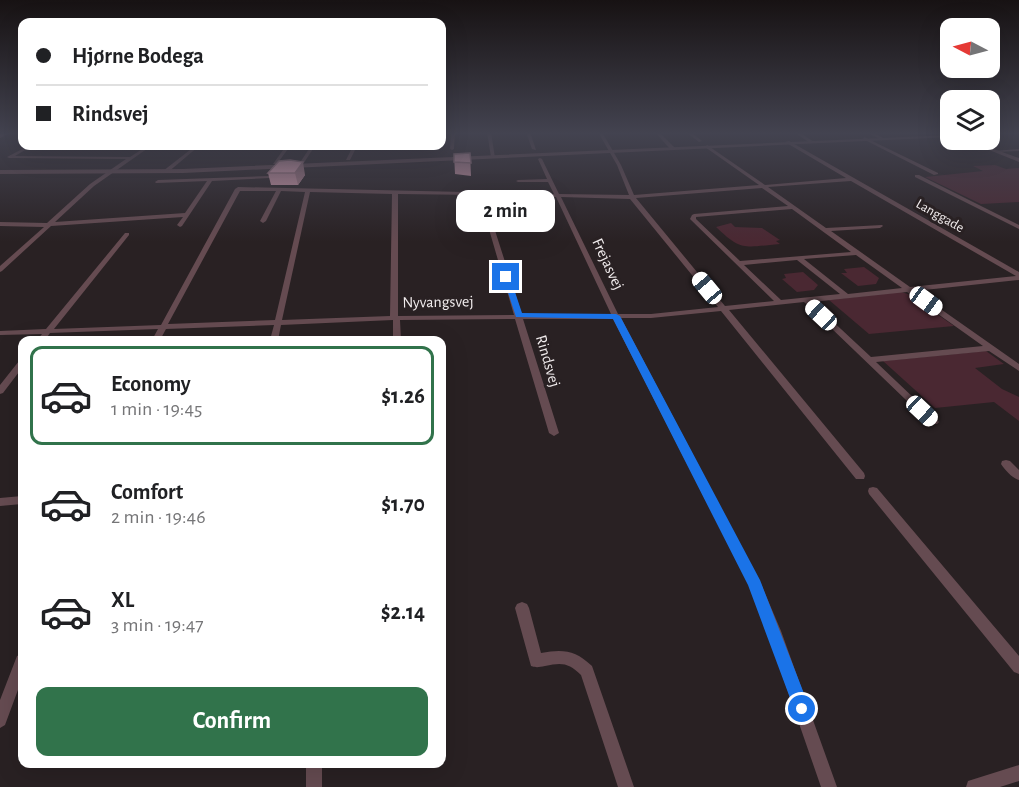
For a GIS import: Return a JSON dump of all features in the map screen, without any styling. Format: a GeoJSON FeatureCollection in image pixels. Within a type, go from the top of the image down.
{"type":"FeatureCollection","features":[{"type":"Feature","properties":{"kind":"street"},"geometry":{"type":"LineString","coordinates":[[2,267],[116,169]]}},
{"type":"Feature","properties":{"kind":"street"},"geometry":{"type":"LineString","coordinates":[[0,171],[111,172],[233,169]]}},
{"type":"Feature","properties":{"kind":"street","name":"Frejasvej"},"geometry":{"type":"LineString","coordinates":[[545,169],[616,316],[755,584],[774,630],[829,787]]}},
{"type":"Feature","properties":{"kind":"street"},"geometry":{"type":"LineString","coordinates":[[620,169],[632,197],[860,476]]}},
{"type":"Feature","properties":{"kind":"street"},"geometry":{"type":"LineString","coordinates":[[740,169],[1019,368]]}},
{"type":"Feature","properties":{"kind":"street","name":"Langgade"},"geometry":{"type":"LineString","coordinates":[[834,169],[1019,276]]}},
{"type":"Feature","properties":{"kind":"street"},"geometry":{"type":"LineString","coordinates":[[925,169],[936,174]]}},
{"type":"Feature","properties":{"kind":"street"},"geometry":{"type":"LineString","coordinates":[[180,225],[217,171]]}},
{"type":"Feature","properties":{"kind":"street"},"geometry":{"type":"LineString","coordinates":[[917,176],[1019,227]]}},
{"type":"Feature","properties":{"kind":"street"},"geometry":{"type":"LineString","coordinates":[[158,182],[269,177]]}},
{"type":"Feature","properties":{"kind":"street"},"geometry":{"type":"LineString","coordinates":[[158,336],[236,190],[632,197],[852,179]]}},
{"type":"Feature","properties":{"kind":"street"},"geometry":{"type":"LineString","coordinates":[[518,181],[551,180]]}},
{"type":"Feature","properties":{"kind":"street"},"geometry":{"type":"LineString","coordinates":[[263,221],[280,189]]}},
{"type":"Feature","properties":{"kind":"street"},"geometry":{"type":"LineString","coordinates":[[275,336],[308,190]]}},
{"type":"Feature","properties":{"kind":"street"},"geometry":{"type":"LineString","coordinates":[[395,192],[394,318],[398,321],[398,336]]}},
{"type":"Feature","properties":{"kind":"street","name":"Rindsvej"},"geometry":{"type":"LineString","coordinates":[[481,194],[554,433]]}},
{"type":"Feature","properties":{"kind":"street"},"geometry":{"type":"LineString","coordinates":[[779,302],[693,219],[694,216],[794,207]]}},
{"type":"Feature","properties":{"kind":"street"},"geometry":{"type":"LineString","coordinates":[[0,224],[49,224],[187,215]]}},
{"type":"Feature","properties":{"kind":"street"},"geometry":{"type":"LineString","coordinates":[[825,230],[880,226]]}},
{"type":"Feature","properties":{"kind":"street"},"geometry":{"type":"LineString","coordinates":[[45,336],[127,234]]}},
{"type":"Feature","properties":{"kind":"street"},"geometry":{"type":"LineString","coordinates":[[739,263],[857,253]]}},
{"type":"Feature","properties":{"kind":"street"},"geometry":{"type":"LineString","coordinates":[[798,258],[845,295]]}},
{"type":"Feature","properties":{"kind":"street","name":"Nyvangsvej"},"geometry":{"type":"LineString","coordinates":[[0,333],[394,318],[616,316],[724,308],[1019,276]]}},
{"type":"Feature","properties":{"kind":"street"},"geometry":{"type":"LineString","coordinates":[[805,299],[934,422]]}},
{"type":"Feature","properties":{"kind":"street"},"geometry":{"type":"LineString","coordinates":[[869,360],[991,348]]}},
{"type":"Feature","properties":{"kind":"street"},"geometry":{"type":"LineString","coordinates":[[0,392],[18,368]]}},
{"type":"Feature","properties":{"kind":"street"},"geometry":{"type":"LineString","coordinates":[[1006,464],[1019,476]]}},
{"type":"Feature","properties":{"kind":"street"},"geometry":{"type":"LineString","coordinates":[[873,491],[1019,667]]}},
{"type":"Feature","properties":{"kind":"street"},"geometry":{"type":"LineString","coordinates":[[0,502],[18,500]]}},
{"type":"Feature","properties":{"kind":"street"},"geometry":{"type":"LineString","coordinates":[[522,608],[536,661],[563,656],[576,660],[587,671],[626,787]]}},
{"type":"Feature","properties":{"kind":"street"},"geometry":{"type":"LineString","coordinates":[[0,720],[18,672]]}},
{"type":"Feature","properties":{"kind":"street"},"geometry":{"type":"LineString","coordinates":[[314,768],[314,787]]}},
{"type":"Feature","properties":{"kind":"street"},"geometry":{"type":"LineString","coordinates":[[974,787],[1019,773]]}},
{"type":"Feature","properties":{"kind":"shaded area"},"geometry":{"type":"Polygon","coordinates":[[[978,169],[1019,169],[1019,202],[981,204],[925,177],[983,171],[978,169]]]}},
{"type":"Feature","properties":{"kind":"shaded area"},"geometry":{"type":"Polygon","coordinates":[[[731,223],[735,227],[762,228],[780,240],[776,241],[780,244],[751,247],[738,244],[716,227],[731,223]]]}},
{"type":"Feature","properties":{"kind":"shaded area"},"geometry":{"type":"Polygon","coordinates":[[[864,267],[879,278],[876,284],[858,286],[841,273],[847,273],[844,269],[864,267]]]}},
{"type":"Feature","properties":{"kind":"shaded area"},"geometry":{"type":"Polygon","coordinates":[[[803,272],[818,285],[814,290],[797,292],[782,279],[786,278],[784,274],[803,272]]]}},
{"type":"Feature","properties":{"kind":"shaded area"},"geometry":{"type":"Polygon","coordinates":[[[901,292],[908,294],[954,326],[869,334],[829,300],[901,292]]]}},
{"type":"Feature","properties":{"kind":"shaded area"},"geometry":{"type":"Polygon","coordinates":[[[986,351],[1004,364],[975,368],[1002,389],[1019,397],[1019,421],[994,402],[935,408],[883,361],[986,351]]]}},
{"type":"Feature","properties":{"kind":"building"},"geometry":{"type":"Polygon","coordinates":[[[272,169],[298,169],[295,173],[268,173],[272,169]]]}},
{"type":"Feature","properties":{"kind":"route"},"geometry":{"type":"LineString","coordinates":[[506,277],[519,316],[616,316],[755,584],[802,709]]}}]}
